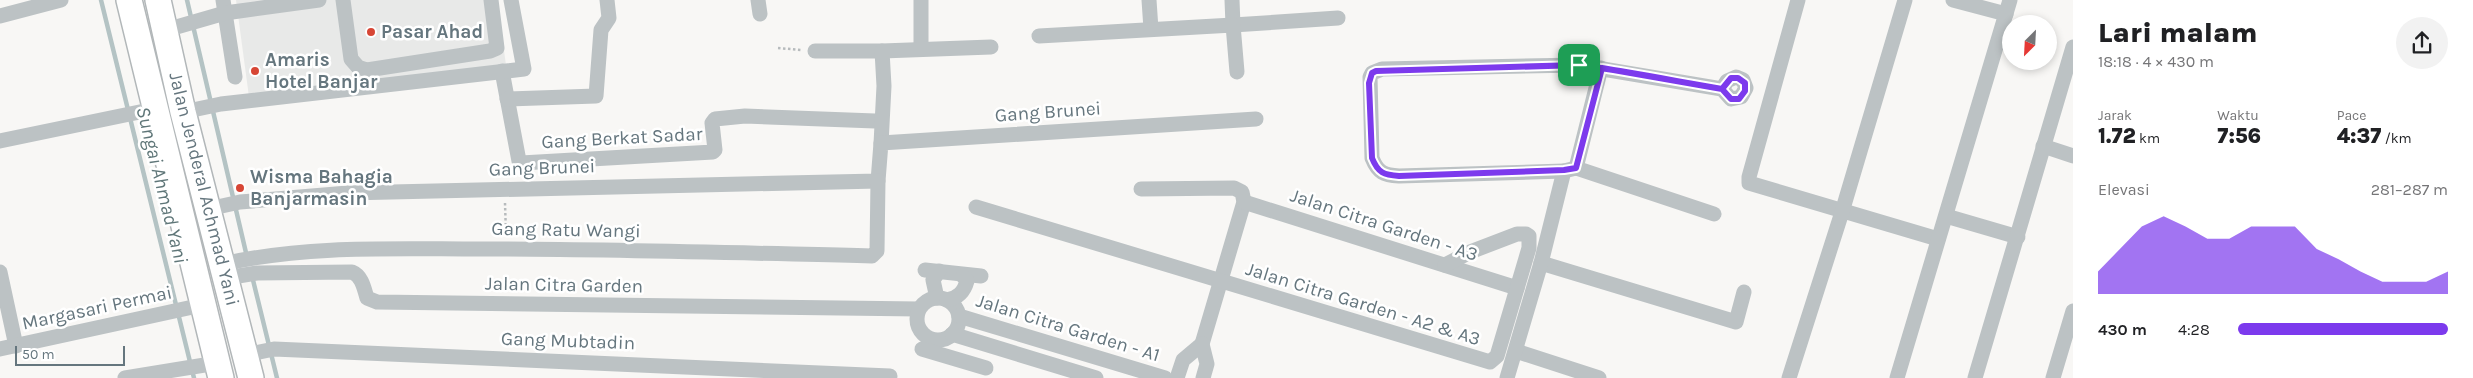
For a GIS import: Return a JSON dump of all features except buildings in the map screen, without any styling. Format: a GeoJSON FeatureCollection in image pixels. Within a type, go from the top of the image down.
{"type":"FeatureCollection","features":[{"type":"Feature","properties":{"kind":"highway","name":"Jalan Jenderal Achmad Yani"},"geometry":{"type":"LineString","coordinates":[[128,0],[137,114],[191,308],[203,369]]}},
{"type":"Feature","properties":{"kind":"highway","name":"Jalan Jenderal Achmad Yani"},"geometry":{"type":"LineString","coordinates":[[158,0],[176,27],[194,109],[225,205],[242,268],[259,358]]}},
{"type":"Feature","properties":{"kind":"street"},"geometry":{"type":"LineString","coordinates":[[0,16],[61,0]]}},
{"type":"Feature","properties":{"kind":"street"},"geometry":{"type":"LineString","coordinates":[[176,27],[201,21],[224,7],[319,0]]}},
{"type":"Feature","properties":{"kind":"street"},"geometry":{"type":"LineString","coordinates":[[343,0],[351,59],[358,68],[367,70],[490,51],[497,48],[491,0]]}},
{"type":"Feature","properties":{"kind":"street"},"geometry":{"type":"LineString","coordinates":[[194,109],[221,104],[524,69],[511,0]]}},
{"type":"Feature","properties":{"kind":"street"},"geometry":{"type":"LineString","coordinates":[[508,99],[596,96],[601,30],[609,18],[607,0]]}},
{"type":"Feature","properties":{"kind":"street"},"geometry":{"type":"LineString","coordinates":[[921,0],[922,48]]}},
{"type":"Feature","properties":{"kind":"street"},"geometry":{"type":"LineString","coordinates":[[1149,0],[1151,29]]}},
{"type":"Feature","properties":{"kind":"street"},"geometry":{"type":"LineString","coordinates":[[1232,0],[1237,72]]}},
{"type":"Feature","properties":{"kind":"street"},"geometry":{"type":"LineString","coordinates":[[1798,0],[1749,181],[1751,184],[1842,212],[1938,239]]}},
{"type":"Feature","properties":{"kind":"street"},"geometry":{"type":"LineString","coordinates":[[1789,378],[1842,212],[1905,0]]}},
{"type":"Feature","properties":{"kind":"street"},"geometry":{"type":"LineString","coordinates":[[1898,378],[2008,7],[1953,0]]}},
{"type":"Feature","properties":{"kind":"street"},"geometry":{"type":"LineString","coordinates":[[224,7],[235,77]]}},
{"type":"Feature","properties":{"kind":"street"},"geometry":{"type":"LineString","coordinates":[[1039,36],[1338,18]]}},
{"type":"Feature","properties":{"kind":"street"},"geometry":{"type":"LineString","coordinates":[[815,51],[882,51],[991,46]]}},
{"type":"Feature","properties":{"kind":"street"},"geometry":{"type":"LineString","coordinates":[[1975,378],[2073,47]]}},
{"type":"Feature","properties":{"kind":"street"},"geometry":{"type":"LineString","coordinates":[[878,181],[884,86],[882,51]]}},
{"type":"Feature","properties":{"kind":"street"},"geometry":{"type":"LineString","coordinates":[[1714,214],[1570,169],[1384,175],[1376,169],[1372,158],[1370,77],[1372,73],[1382,69],[1557,64],[1602,68],[1722,89]]}},
{"type":"Feature","properties":{"kind":"street"},"geometry":{"type":"LineString","coordinates":[[1507,378],[1602,68]]}},
{"type":"Feature","properties":{"kind":"street","name":"Gang Berkat Sadar"},"geometry":{"type":"LineString","coordinates":[[502,71],[519,161],[521,163],[714,152],[712,122],[715,119],[745,116],[875,121]]}},
{"type":"Feature","properties":{"kind":"street"},"geometry":{"type":"LineString","coordinates":[[0,141],[137,114]]}},
{"type":"Feature","properties":{"kind":"street","name":"Gang Brunei"},"geometry":{"type":"LineString","coordinates":[[881,144],[1256,120]]}},
{"type":"Feature","properties":{"kind":"street"},"geometry":{"type":"LineString","coordinates":[[2043,146],[2073,156]]}},
{"type":"Feature","properties":{"kind":"street","name":"Gang Brunei"},"geometry":{"type":"LineString","coordinates":[[225,205],[348,193],[878,181]]}},
{"type":"Feature","properties":{"kind":"street","name":"Gang Ratu Wangi"},"geometry":{"type":"LineString","coordinates":[[242,268],[320,251],[506,249],[872,256],[877,250],[878,181]]}},
{"type":"Feature","properties":{"kind":"street","name":"Jalan Citra Garden - A3"},"geometry":{"type":"LineString","coordinates":[[1141,189],[1239,189],[1244,199],[1517,288]]}},
{"type":"Feature","properties":{"kind":"street"},"geometry":{"type":"LineString","coordinates":[[1203,378],[1207,364],[1202,344],[1244,199]]}},
{"type":"Feature","properties":{"kind":"street","name":"Jalan Citra Garden - A2 & A3"},"geometry":{"type":"LineString","coordinates":[[976,207],[1485,362],[1494,360],[1517,288]]}},
{"type":"Feature","properties":{"kind":"street"},"geometry":{"type":"LineString","coordinates":[[1946,216],[2018,237]]}},
{"type":"Feature","properties":{"kind":"street"},"geometry":{"type":"LineString","coordinates":[[1445,265],[1470,252],[1518,234],[1526,234],[1529,236],[1530,243],[1517,288]]}},
{"type":"Feature","properties":{"kind":"street"},"geometry":{"type":"LineString","coordinates":[[1541,262],[1736,322],[1744,292]]}},
{"type":"Feature","properties":{"kind":"street","name":"Jalan Citra Garden"},"geometry":{"type":"LineString","coordinates":[[242,268],[352,272],[357,274],[361,280],[367,298],[378,302],[919,309]]}},
{"type":"Feature","properties":{"kind":"street"},"geometry":{"type":"LineString","coordinates":[[939,345],[956,329],[959,316],[957,310],[942,299],[933,280],[932,270],[963,276],[981,276]]}},
{"type":"Feature","properties":{"kind":"street"},"geometry":{"type":"LineString","coordinates":[[0,272],[16,346]]}},
{"type":"Feature","properties":{"kind":"street"},"geometry":{"type":"LineString","coordinates":[[963,276],[967,281],[962,292],[957,297],[928,300],[919,309],[916,316],[920,330],[939,345],[986,368]]}},
{"type":"Feature","properties":{"kind":"street","name":"Margasari Permai"},"geometry":{"type":"LineString","coordinates":[[0,349],[191,308]]}},
{"type":"Feature","properties":{"kind":"street"},"geometry":{"type":"LineString","coordinates":[[2053,378],[2073,311]]}},
{"type":"Feature","properties":{"kind":"street","name":"Jalan Citra Garden - A1"},"geometry":{"type":"LineString","coordinates":[[959,316],[1165,378]]}},
{"type":"Feature","properties":{"kind":"street"},"geometry":{"type":"LineString","coordinates":[[1177,378],[1183,360],[1202,344]]}},
{"type":"Feature","properties":{"kind":"street"},"geometry":{"type":"LineString","coordinates":[[939,345],[1096,378]]}},
{"type":"Feature","properties":{"kind":"street"},"geometry":{"type":"LineString","coordinates":[[1516,351],[1599,378]]}},
{"type":"Feature","properties":{"kind":"street","name":"Gang Mubtadin"},"geometry":{"type":"LineString","coordinates":[[259,358],[890,376]]}},
{"type":"Feature","properties":{"kind":"street"},"geometry":{"type":"LineString","coordinates":[[125,378],[203,369]]}},
{"type":"Feature","properties":{"kind":"path"},"geometry":{"type":"LineString","coordinates":[[778,48],[815,51]]}},
{"type":"Feature","properties":{"kind":"path"},"geometry":{"type":"LineString","coordinates":[[505,189],[506,249]]}},
{"type":"Feature","properties":{"kind":"shaded area","name":"Pasar Ahad"},"geometry":{"type":"Polygon","coordinates":[[[236,0],[497,0],[506,65],[249,97],[236,0]]]}},
{"type":"Feature","properties":{"kind":"waterway","name":"Sungai Ahmad Yani"},"geometry":{"type":"LineString","coordinates":[[101,0],[194,378]]}},
{"type":"Feature","properties":{"kind":"waterway","name":"Sungai Ahmad Yani"},"geometry":{"type":"LineString","coordinates":[[187,0],[247,257]]}},
{"type":"Feature","properties":{"kind":"waterway","name":"Sungai Ahmad Yani"},"geometry":{"type":"LineString","coordinates":[[252,276],[277,378]]}},
{"type":"Feature","properties":{"kind":"place","name":"Pasar Ahad"},"geometry":{"type":"Point","coordinates":[371,32]}},
{"type":"Feature","properties":{"kind":"place","name":"Amaris Hotel Banjar"},"geometry":{"type":"Point","coordinates":[255,71]}},
{"type":"Feature","properties":{"kind":"place","name":"Wisma Bahagia Banjarmasin"},"geometry":{"type":"Point","coordinates":[240,188]}},
{"type":"Feature","properties":{"kind":"route"},"geometry":{"type":"LineString","coordinates":[[1579,65],[1382,69],[1372,73],[1369,83],[1372,158],[1376,169],[1384,175],[1399,176],[1576,168],[1602,68],[1722,89],[1724,94],[1731,99],[1739,99],[1746,88],[1743,80],[1736,77],[1731,78],[1722,89],[1662,78],[1602,68],[1579,65]]}}]}
